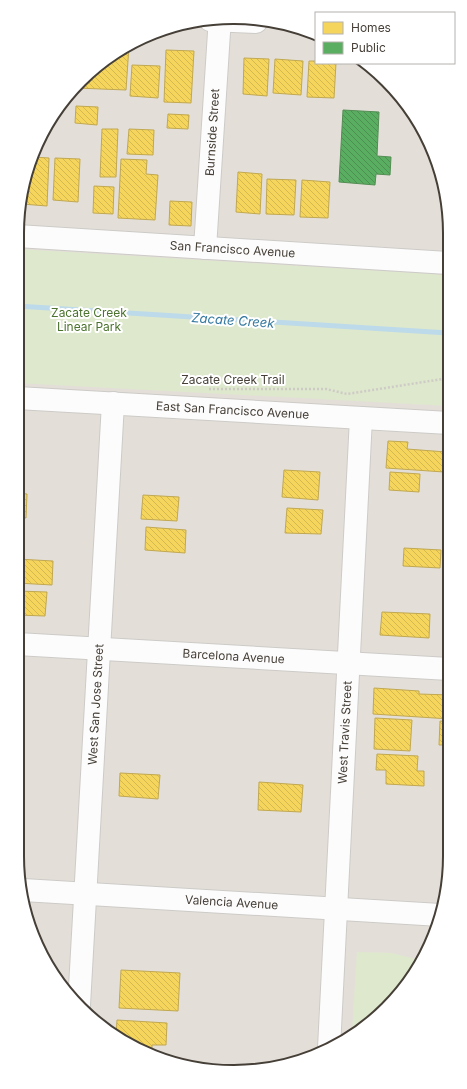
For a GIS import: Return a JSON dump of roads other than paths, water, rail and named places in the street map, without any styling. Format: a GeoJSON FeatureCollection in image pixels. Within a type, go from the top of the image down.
{"type":"FeatureCollection","features":[{"type":"Feature","properties":{"kind":"street","name":"Burnside Street"},"geometry":{"type":"LineString","coordinates":[[206,248],[216,25]]}},
{"type":"Feature","properties":{"kind":"street","name":"San Francisco Avenue"},"geometry":{"type":"LineString","coordinates":[[24,236],[443,263]]}},
{"type":"Feature","properties":{"kind":"street","name":"East San Francisco Avenue"},"geometry":{"type":"LineString","coordinates":[[24,398],[443,423]]}},
{"type":"Feature","properties":{"kind":"street","name":"West San Jose Street"},"geometry":{"type":"LineString","coordinates":[[79,998],[113,403]]}},
{"type":"Feature","properties":{"kind":"street","name":"West Travis Street"},"geometry":{"type":"LineString","coordinates":[[329,1041],[361,418]]}},
{"type":"Feature","properties":{"kind":"street","name":"Barcelona Avenue"},"geometry":{"type":"LineString","coordinates":[[24,644],[443,669]]}},
{"type":"Feature","properties":{"kind":"street","name":"Valencia Avenue"},"geometry":{"type":"LineString","coordinates":[[27,890],[435,915]]}},
{"type":"Feature","properties":{"kind":"waterway","name":"Zacate Creek"},"geometry":{"type":"LineString","coordinates":[[24,306],[443,333]]}},
{"type":"Feature","properties":{"kind":"park label","name":"Zacate Creek Linear Park"},"geometry":{"type":"Point","coordinates":[89,320]}}]}
